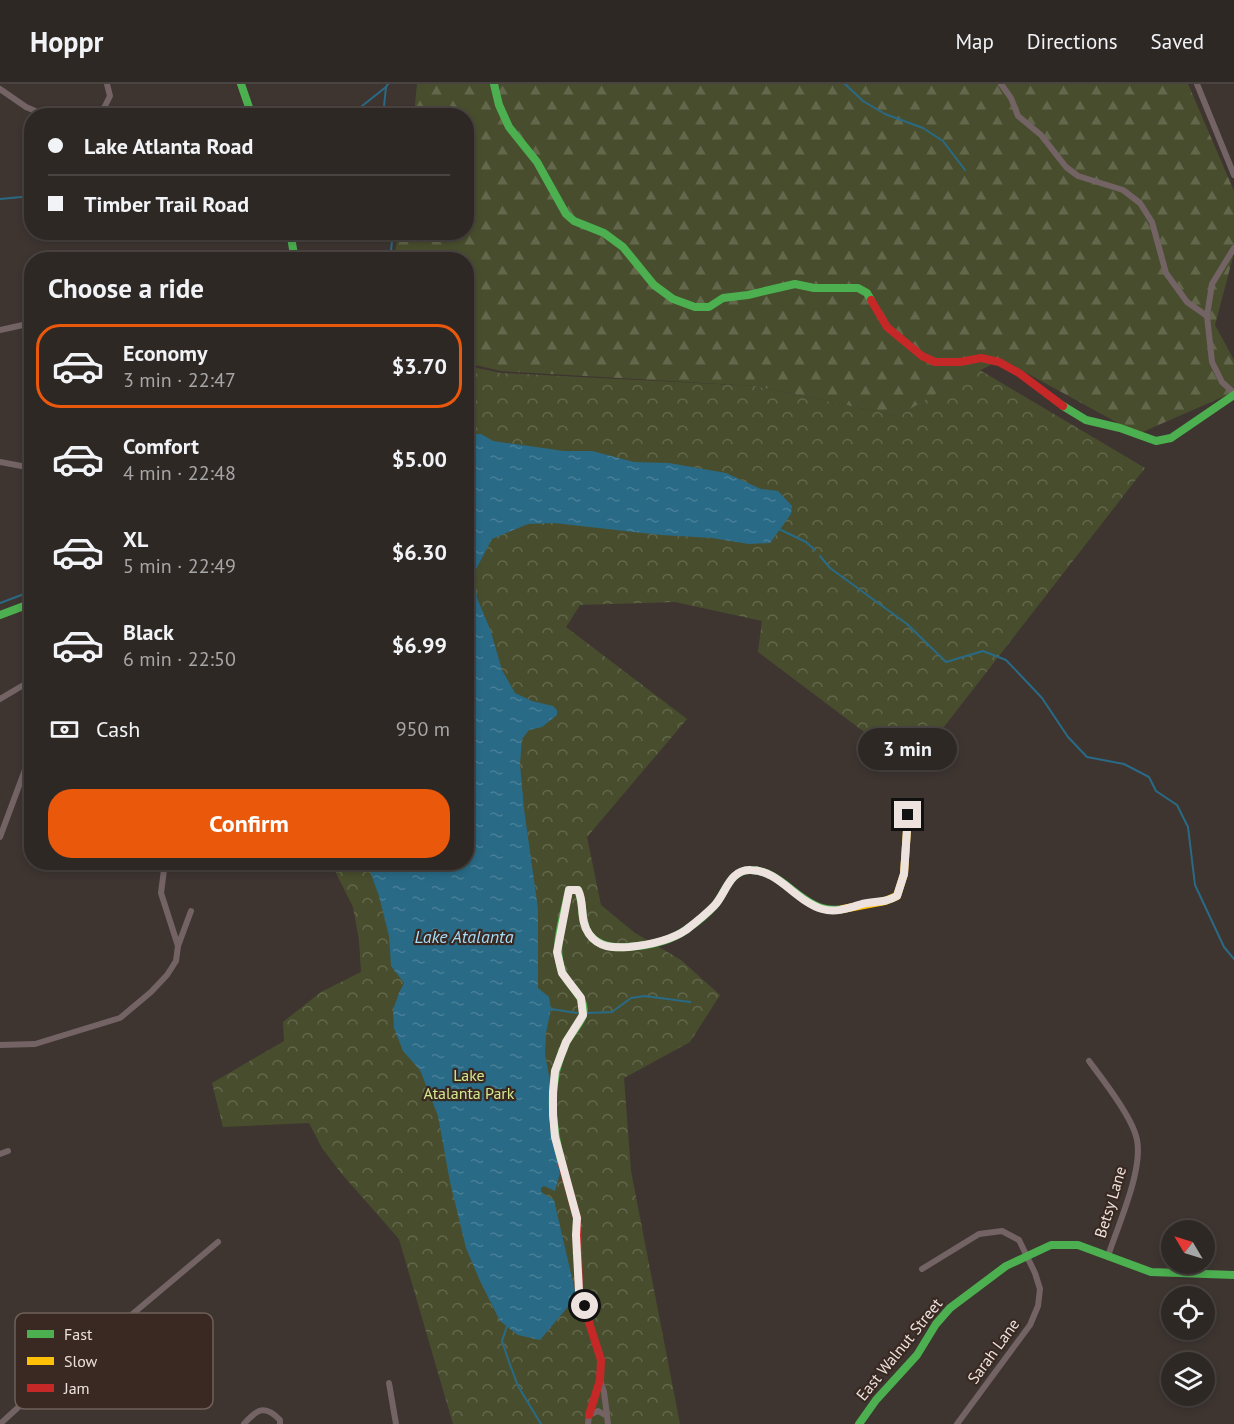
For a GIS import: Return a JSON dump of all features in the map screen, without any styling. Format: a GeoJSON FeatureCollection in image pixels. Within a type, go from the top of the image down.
{"type":"FeatureCollection","features":[{"type":"Feature","properties":{"kind":"street"},"geometry":{"type":"LineString","coordinates":[[104,108],[110,96],[107,84]]}},
{"type":"Feature","properties":{"kind":"street"},"geometry":{"type":"LineString","coordinates":[[241,84],[249,108]]}},
{"type":"Feature","properties":{"kind":"street"},"geometry":{"type":"LineString","coordinates":[[494,84],[499,105],[509,127],[537,162],[558,195],[566,214],[574,221],[604,233],[623,247],[654,285],[673,299],[695,308],[710,307],[723,298],[748,295],[795,284],[814,288],[846,286],[858,288],[867,293],[887,327],[922,356],[935,362],[960,362],[981,358],[999,362],[1019,372],[1060,404],[1086,420],[1120,428],[1156,441],[1171,438],[1234,394],[1222,382],[1212,362],[1208,316],[1212,284],[1234,248]]}},
{"type":"Feature","properties":{"kind":"street"},"geometry":{"type":"LineString","coordinates":[[1001,84],[1011,98],[1018,116],[1041,135],[1066,167],[1093,183],[1124,190],[1140,203],[1152,222],[1166,273],[1187,302],[1208,316]]}},
{"type":"Feature","properties":{"kind":"street"},"geometry":{"type":"LineString","coordinates":[[1197,84],[1234,175]]}},
{"type":"Feature","properties":{"kind":"street"},"geometry":{"type":"LineString","coordinates":[[0,89],[28,108]]}},
{"type":"Feature","properties":{"kind":"street"},"geometry":{"type":"LineString","coordinates":[[0,330],[24,325]]}},
{"type":"Feature","properties":{"kind":"street"},"geometry":{"type":"LineString","coordinates":[[0,462],[24,466]]}},
{"type":"Feature","properties":{"kind":"street"},"geometry":{"type":"LineString","coordinates":[[0,615],[24,606]]}},
{"type":"Feature","properties":{"kind":"street"},"geometry":{"type":"LineString","coordinates":[[0,699],[24,683]]}},
{"type":"Feature","properties":{"kind":"street"},"geometry":{"type":"LineString","coordinates":[[0,837],[24,772]]}},
{"type":"Feature","properties":{"kind":"street"},"geometry":{"type":"LineString","coordinates":[[589,1420],[600,1380],[601,1360],[579,1291],[577,1218],[555,1137],[553,1115],[555,1071],[566,1042],[583,1015],[581,998],[562,973],[557,952],[569,890],[578,890],[580,894],[582,917],[588,933],[598,944],[613,948],[664,940],[684,931],[715,905],[734,874],[743,870],[752,869],[770,876],[822,909],[837,910],[890,901],[897,896],[904,874],[908,815]]}},
{"type":"Feature","properties":{"kind":"street"},"geometry":{"type":"LineString","coordinates":[[163,870],[161,893],[178,946]]}},
{"type":"Feature","properties":{"kind":"street"},"geometry":{"type":"LineString","coordinates":[[0,1045],[35,1044],[120,1018],[151,992],[176,961],[178,946],[191,911]]}},
{"type":"Feature","properties":{"kind":"street","name":"Betsy Lane"},"geometry":{"type":"LineString","coordinates":[[1089,1061],[1112,1094],[1137,1139],[1138,1155],[1132,1186],[1108,1256]]}},
{"type":"Feature","properties":{"kind":"street"},"geometry":{"type":"LineString","coordinates":[[0,1154],[8,1151]]}},
{"type":"Feature","properties":{"kind":"street"},"geometry":{"type":"LineString","coordinates":[[922,1269],[979,1234],[1002,1231],[1019,1240],[1027,1255]]}},
{"type":"Feature","properties":{"kind":"street"},"geometry":{"type":"LineString","coordinates":[[134,1313],[218,1242]]}},
{"type":"Feature","properties":{"kind":"street","name":"East Walnut Street"},"geometry":{"type":"LineString","coordinates":[[859,1424],[876,1400],[916,1355],[936,1324],[950,1308],[1006,1266],[1051,1245],[1078,1245],[1151,1272],[1234,1275]]}},
{"type":"Feature","properties":{"kind":"street","name":"Sarah Lane"},"geometry":{"type":"LineString","coordinates":[[957,1424],[1030,1325],[1038,1306],[1040,1289],[1027,1255]]}},
{"type":"Feature","properties":{"kind":"street"},"geometry":{"type":"LineString","coordinates":[[600,1380],[608,1424]]}},
{"type":"Feature","properties":{"kind":"street"},"geometry":{"type":"LineString","coordinates":[[389,1383],[396,1424]]}},
{"type":"Feature","properties":{"kind":"street"},"geometry":{"type":"LineString","coordinates":[[0,1424],[16,1409]]}},
{"type":"Feature","properties":{"kind":"street"},"geometry":{"type":"LineString","coordinates":[[244,1424],[254,1413],[263,1410],[273,1412],[280,1420],[280,1424]]}},
{"type":"Feature","properties":{"kind":"street"},"geometry":{"type":"LineString","coordinates":[[589,1420],[598,1411],[607,1416]]}},
{"type":"Feature","properties":{"kind":"green space"},"geometry":{"type":"Polygon","coordinates":[[[417,84],[1188,84],[1234,191],[1234,253],[1215,325],[1234,360],[1234,392],[1138,434],[1001,359],[898,416],[755,386],[501,371],[474,365],[474,252],[395,252],[397,240],[474,240],[474,108],[415,108],[417,84]]]}},
{"type":"Feature","properties":{"kind":"green space","name":"Lake Atalanta Park"},"geometry":{"type":"Polygon","coordinates":[[[474,367],[501,373],[755,386],[898,416],[978,369],[1145,468],[912,768],[758,652],[762,621],[675,602],[580,605],[566,627],[687,719],[587,837],[601,905],[635,933],[681,960],[720,995],[690,1042],[624,1078],[631,1171],[680,1424],[453,1424],[399,1239],[341,1173],[322,1148],[309,1123],[223,1127],[212,1083],[284,1041],[283,1022],[321,992],[361,972],[359,940],[353,907],[334,870],[474,870],[474,367]]]}},
{"type":"Feature","properties":{"kind":"water","name":"Lake Atalanta"},"geometry":{"type":"Polygon","coordinates":[[[474,434],[481,434],[493,441],[564,451],[592,451],[634,462],[669,463],[726,473],[761,489],[778,491],[792,506],[791,514],[770,543],[749,544],[712,538],[661,535],[554,523],[528,524],[492,539],[474,573],[474,434]]]}},
{"type":"Feature","properties":{"kind":"water","name":"Lake Atalanta"},"geometry":{"type":"Polygon","coordinates":[[[474,573],[477,598],[490,629],[502,670],[515,693],[532,701],[553,706],[557,710],[557,715],[542,727],[529,730],[522,739],[520,764],[538,909],[538,988],[549,997],[551,1009],[545,1054],[552,1092],[549,1123],[560,1173],[555,1191],[544,1186],[541,1192],[554,1200],[575,1291],[572,1302],[540,1340],[518,1335],[500,1321],[466,1248],[450,1182],[438,1116],[420,1070],[403,1051],[394,1028],[393,1010],[404,983],[391,966],[389,936],[370,870],[474,870],[474,573]]]}},
{"type":"Feature","properties":{"kind":"waterway"},"geometry":{"type":"LineString","coordinates":[[384,108],[388,84]]}},
{"type":"Feature","properties":{"kind":"waterway"},"geometry":{"type":"LineString","coordinates":[[845,84],[863,101],[885,114],[923,128],[943,141],[965,170]]}},
{"type":"Feature","properties":{"kind":"waterway"},"geometry":{"type":"LineString","coordinates":[[361,108],[386,87]]}},
{"type":"Feature","properties":{"kind":"waterway"},"geometry":{"type":"LineString","coordinates":[[0,199],[24,197]]}},
{"type":"Feature","properties":{"kind":"waterway"},"geometry":{"type":"LineString","coordinates":[[391,252],[392,240]]}},
{"type":"Feature","properties":{"kind":"waterway"},"geometry":{"type":"LineString","coordinates":[[779,529],[806,542],[815,550]]}},
{"type":"Feature","properties":{"kind":"waterway"},"geometry":{"type":"LineString","coordinates":[[820,556],[830,568],[907,624],[946,662],[983,651],[1006,660],[1042,698],[1068,737],[1087,757],[1124,764],[1149,777],[1156,791],[1177,805],[1188,827],[1195,885],[1224,947],[1234,959]]}},
{"type":"Feature","properties":{"kind":"waterway"},"geometry":{"type":"LineString","coordinates":[[0,603],[24,594]]}},
{"type":"Feature","properties":{"kind":"waterway"},"geometry":{"type":"LineString","coordinates":[[588,1013],[612,1012],[631,998],[645,996],[690,1002]]}},
{"type":"Feature","properties":{"kind":"waterway"},"geometry":{"type":"LineString","coordinates":[[551,1009],[577,1013]]}},
{"type":"Feature","properties":{"kind":"waterway"},"geometry":{"type":"LineString","coordinates":[[507,1326],[502,1341],[508,1359],[518,1386],[541,1424]]}},
{"type":"Feature","properties":{"kind":"traffic: fast"},"geometry":{"type":"LineString","coordinates":[[241,84],[249,108]]}},
{"type":"Feature","properties":{"kind":"traffic: fast"},"geometry":{"type":"LineString","coordinates":[[494,84],[499,105],[509,127],[537,162],[566,214],[574,221],[604,233],[623,247],[654,285],[673,299],[695,307],[709,307],[723,298],[748,295],[795,284],[814,288],[858,288],[867,293],[871,300]]}},
{"type":"Feature","properties":{"kind":"traffic: fast"},"geometry":{"type":"LineString","coordinates":[[291,240],[294,252]]}},
{"type":"Feature","properties":{"kind":"traffic: fast"},"geometry":{"type":"LineString","coordinates":[[1063,406],[1086,420],[1120,428],[1156,441],[1171,438],[1234,395]]}},
{"type":"Feature","properties":{"kind":"traffic: fast"},"geometry":{"type":"LineString","coordinates":[[0,615],[24,606]]}},
{"type":"Feature","properties":{"kind":"traffic: fast"},"geometry":{"type":"LineString","coordinates":[[562,1164],[553,1118],[553,1088],[560,1058],[568,1040],[582,1019],[584,1009],[580,997],[562,971],[559,961],[560,930],[569,890],[578,890],[584,924],[589,934],[601,944],[616,947],[650,944],[681,933],[712,908],[733,878],[742,871],[762,872],[774,877],[816,906],[843,909]]}},
{"type":"Feature","properties":{"kind":"traffic: fast"},"geometry":{"type":"LineString","coordinates":[[859,1424],[876,1400],[917,1355],[936,1324],[950,1308],[1006,1266],[1051,1245],[1078,1245],[1151,1272],[1234,1275]]}},
{"type":"Feature","properties":{"kind":"traffic: slow"},"geometry":{"type":"LineString","coordinates":[[843,909],[885,901],[897,896],[904,874],[908,815]]}},
{"type":"Feature","properties":{"kind":"traffic: jam"},"geometry":{"type":"LineString","coordinates":[[871,300],[887,327],[922,356],[935,362],[960,362],[981,358],[999,362],[1019,373],[1063,406]]}},
{"type":"Feature","properties":{"kind":"traffic: jam"},"geometry":{"type":"LineString","coordinates":[[562,1164],[577,1218],[579,1291],[601,1360],[600,1380],[589,1415]]}},
{"type":"Feature","properties":{"kind":"route"},"geometry":{"type":"LineString","coordinates":[[585,1306],[579,1291],[577,1218],[562,1169],[553,1115],[555,1071],[566,1042],[583,1015],[581,998],[562,973],[557,952],[569,890],[578,890],[580,894],[582,917],[588,933],[598,944],[613,948],[664,940],[684,931],[715,905],[734,874],[743,870],[752,869],[770,876],[822,909],[837,910],[890,901],[897,896],[904,874],[908,815]]}}]}
